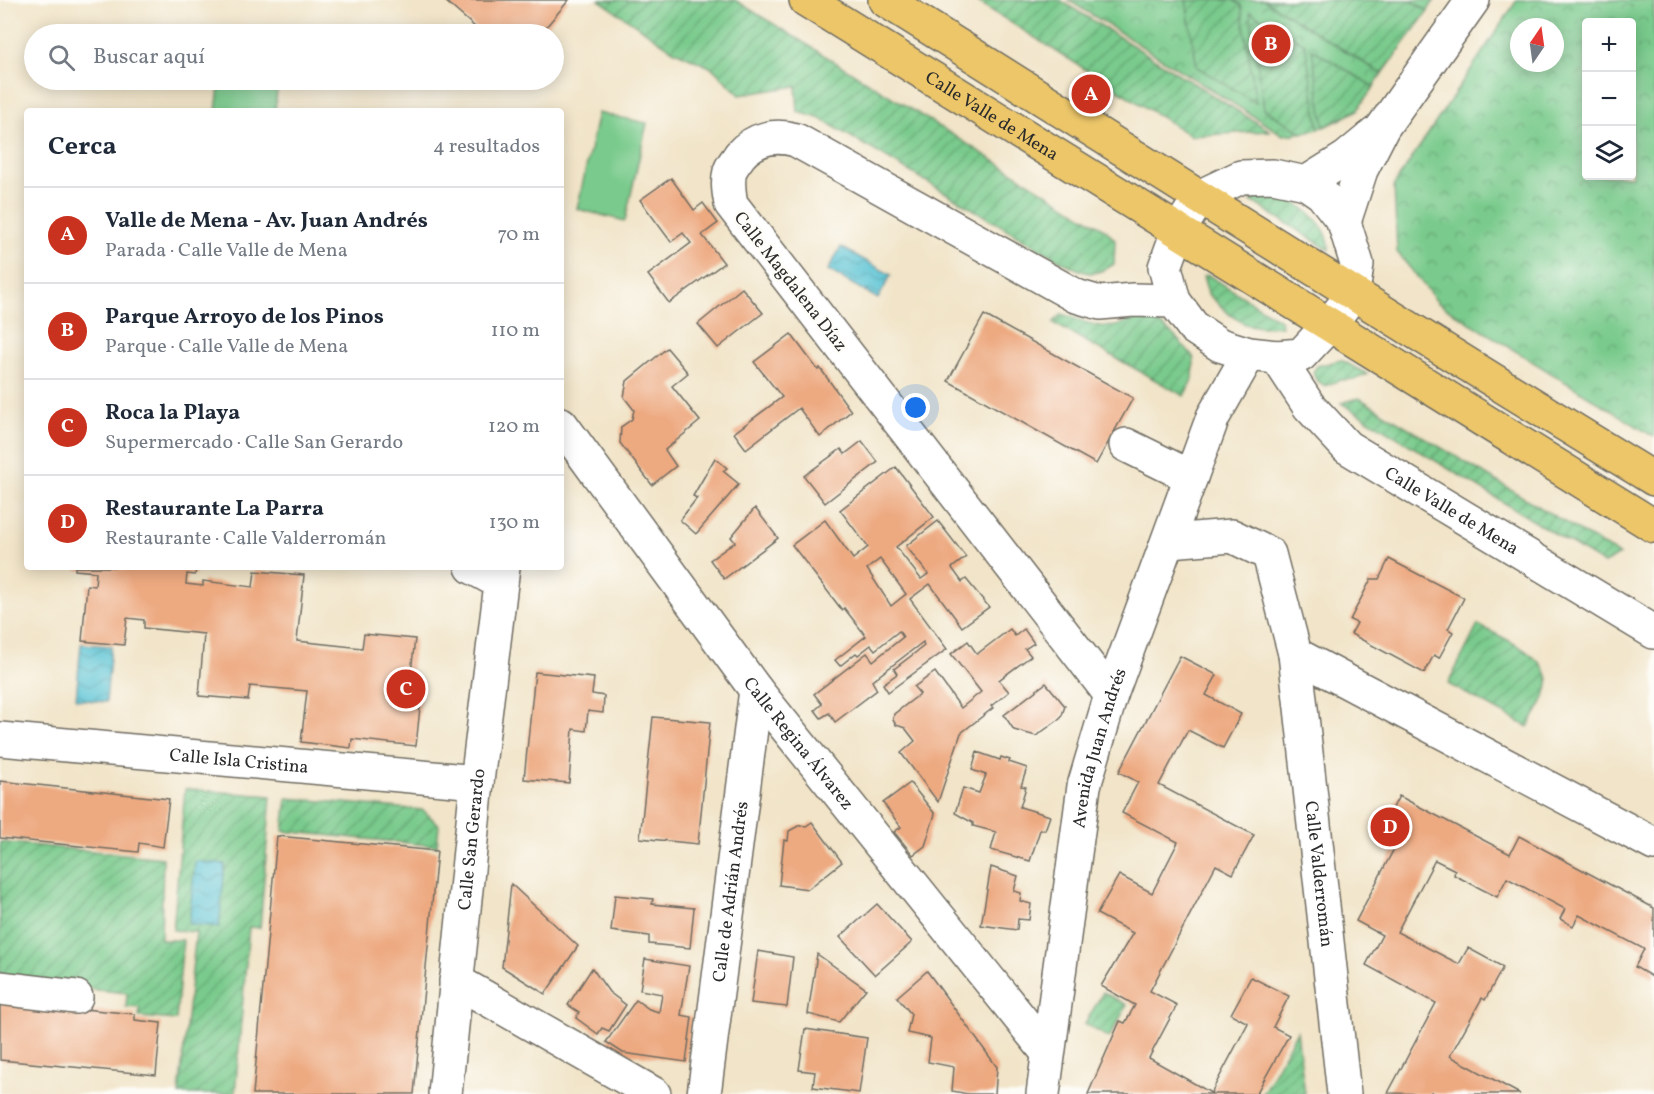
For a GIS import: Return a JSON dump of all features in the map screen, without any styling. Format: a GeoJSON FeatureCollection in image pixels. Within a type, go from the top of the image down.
{"type":"FeatureCollection","features":[{"type":"Feature","properties":{"kind":"main road","name":"Calle Valle de Mena"},"geometry":{"type":"LineString","coordinates":[[806,0],[1654,526]]}},
{"type":"Feature","properties":{"kind":"main road"},"geometry":{"type":"LineString","coordinates":[[885,0],[1201,196],[1353,294],[1654,479]]}},
{"type":"Feature","properties":{"kind":"street"},"geometry":{"type":"LineString","coordinates":[[1344,222],[1361,170],[1383,127],[1473,0]]}},
{"type":"Feature","properties":{"kind":"street"},"geometry":{"type":"LineString","coordinates":[[1306,183],[1346,158],[1383,127]]}},
{"type":"Feature","properties":{"kind":"street","name":"Calle Magdalena Díaz"},"geometry":{"type":"LineString","coordinates":[[1111,695],[731,204],[728,190],[730,169],[746,149],[758,140],[775,137],[796,140],[1076,296],[1100,303],[1133,300],[1174,301]]}},
{"type":"Feature","properties":{"kind":"street"},"geometry":{"type":"LineString","coordinates":[[1201,196],[1241,177],[1273,176],[1306,183],[1322,194],[1344,222],[1357,264],[1353,294],[1329,325],[1300,355],[1249,352]]}},
{"type":"Feature","properties":{"kind":"street","name":"Calle Valle de Mena"},"geometry":{"type":"LineString","coordinates":[[1201,196],[1178,231],[1165,267],[1174,301],[1194,328],[1249,352],[1310,406],[1347,447],[1654,632]]}},
{"type":"Feature","properties":{"kind":"street","name":"Avenida Juan Andrés"},"geometry":{"type":"LineString","coordinates":[[1043,1094],[1084,786],[1111,695],[1213,417],[1249,352]]}},
{"type":"Feature","properties":{"kind":"street","name":"Calle Regina Álvarez"},"geometry":{"type":"LineString","coordinates":[[567,414],[756,690],[1048,1053]]}},
{"type":"Feature","properties":{"kind":"street"},"geometry":{"type":"LineString","coordinates":[[1126,445],[1191,477]]}},
{"type":"Feature","properties":{"kind":"street","name":"Calle Valderromán"},"geometry":{"type":"LineString","coordinates":[[1169,541],[1232,536],[1269,554],[1294,654],[1344,1094]]}},
{"type":"Feature","properties":{"kind":"street","name":"Calle San Gerardo"},"geometry":{"type":"LineString","coordinates":[[445,1094],[477,782],[502,575],[483,570]]}},
{"type":"Feature","properties":{"kind":"street"},"geometry":{"type":"LineString","coordinates":[[1294,654],[1654,844]]}},
{"type":"Feature","properties":{"kind":"street","name":"Calle de Adrián Andrés"},"geometry":{"type":"LineString","coordinates":[[704,1094],[756,690]]}},
{"type":"Feature","properties":{"kind":"street","name":"Calle Isla Cristina"},"geometry":{"type":"LineString","coordinates":[[0,739],[477,782]]}},
{"type":"Feature","properties":{"kind":"street"},"geometry":{"type":"LineString","coordinates":[[456,981],[654,1094]]}},
{"type":"Feature","properties":{"kind":"street"},"geometry":{"type":"LineString","coordinates":[[0,988],[76,997]]}},
{"type":"Feature","properties":{"kind":"green space"},"geometry":{"type":"Polygon","coordinates":[[[599,0],[735,0],[1106,230],[1115,240],[1114,264],[1092,273],[1081,271],[1059,260],[821,119],[798,112],[796,86],[740,95],[712,68],[673,50],[599,0]]]}},
{"type":"Feature","properties":{"kind":"green space"},"geometry":{"type":"Polygon","coordinates":[[[975,0],[1060,0],[1270,131],[1191,136],[975,0]]]}},
{"type":"Feature","properties":{"kind":"green space"},"geometry":{"type":"Polygon","coordinates":[[[1068,0],[1435,0],[1357,110],[1322,127],[1283,135],[1068,0]]]}},
{"type":"Feature","properties":{"kind":"green space"},"geometry":{"type":"Polygon","coordinates":[[[1186,0],[1233,0],[1241,5],[1256,103],[1197,67],[1186,0]]]}},
{"type":"Feature","properties":{"kind":"green space"},"geometry":{"type":"Polygon","coordinates":[[[1264,0],[1410,0],[1428,11],[1382,74],[1264,0]]]}},
{"type":"Feature","properties":{"kind":"green space"},"geometry":{"type":"Polygon","coordinates":[[[1517,0],[1654,0],[1654,437],[1438,303],[1397,252],[1394,185],[1517,0]]]}},
{"type":"Feature","properties":{"kind":"green space"},"geometry":{"type":"Polygon","coordinates":[[[1250,12],[1305,44],[1319,129],[1302,133],[1264,109],[1250,12]]]}},
{"type":"Feature","properties":{"kind":"green space"},"geometry":{"type":"Polygon","coordinates":[[[1312,49],[1374,87],[1357,110],[1324,127],[1312,49]]]}},
{"type":"Feature","properties":{"kind":"green space"},"geometry":{"type":"Polygon","coordinates":[[[219,90],[277,90],[275,108],[216,108],[219,90]]]}},
{"type":"Feature","properties":{"kind":"green space"},"geometry":{"type":"Polygon","coordinates":[[[598,113],[647,123],[625,221],[577,209],[598,113]]]}},
{"type":"Feature","properties":{"kind":"green space"},"geometry":{"type":"Polygon","coordinates":[[[1266,195],[1289,200],[1310,214],[1326,234],[1329,250],[1251,201],[1256,196],[1266,195]]]}},
{"type":"Feature","properties":{"kind":"green space"},"geometry":{"type":"Polygon","coordinates":[[[1208,275],[1280,320],[1282,326],[1260,327],[1245,324],[1230,315],[1208,294],[1203,276],[1208,275]]]}},
{"type":"Feature","properties":{"kind":"green space"},"geometry":{"type":"Polygon","coordinates":[[[1062,314],[1109,327],[1134,319],[1153,321],[1161,325],[1176,337],[1194,358],[1193,379],[1184,396],[1053,323],[1062,314]]]}},
{"type":"Feature","properties":{"kind":"green space"},"geometry":{"type":"Polygon","coordinates":[[[1341,360],[1367,374],[1325,386],[1316,380],[1313,372],[1317,366],[1341,360]]]}},
{"type":"Feature","properties":{"kind":"green space"},"geometry":{"type":"Polygon","coordinates":[[[1359,398],[1619,555],[1604,564],[1341,403],[1359,398]]]}},
{"type":"Feature","properties":{"kind":"green space"},"geometry":{"type":"Polygon","coordinates":[[[1478,625],[1512,642],[1544,668],[1548,679],[1547,690],[1528,727],[1448,684],[1478,625]]]}},
{"type":"Feature","properties":{"kind":"green space"},"geometry":{"type":"Polygon","coordinates":[[[185,789],[271,796],[260,928],[249,927],[235,1094],[179,1094],[196,932],[173,930],[185,789]]]}},
{"type":"Feature","properties":{"kind":"green space"},"geometry":{"type":"Polygon","coordinates":[[[287,798],[423,810],[439,825],[437,846],[283,831],[287,798]]]}},
{"type":"Feature","properties":{"kind":"green space"},"geometry":{"type":"Polygon","coordinates":[[[0,842],[163,858],[161,940],[183,940],[176,1020],[139,1017],[140,1008],[126,1007],[127,993],[0,980],[0,842]]]}},
{"type":"Feature","properties":{"kind":"green space"},"geometry":{"type":"Polygon","coordinates":[[[1103,992],[1127,1005],[1109,1038],[1085,1024],[1103,992]]]}},
{"type":"Feature","properties":{"kind":"green space"},"geometry":{"type":"Polygon","coordinates":[[[1297,1031],[1305,1094],[1262,1094],[1297,1031]]]}},
{"type":"Feature","properties":{"kind":"water"},"geometry":{"type":"Polygon","coordinates":[[[841,247],[891,275],[878,299],[828,270],[841,247]]]}},
{"type":"Feature","properties":{"kind":"water"},"geometry":{"type":"Polygon","coordinates":[[[81,644],[111,646],[106,702],[76,699],[81,644]]]}},
{"type":"Feature","properties":{"kind":"water"},"geometry":{"type":"Polygon","coordinates":[[[195,861],[225,864],[219,927],[189,924],[195,861]]]}},
{"type":"Feature","properties":{"kind":"building"},"geometry":{"type":"Polygon","coordinates":[[[444,0],[569,0],[549,24],[472,24],[444,0]]]}},
{"type":"Feature","properties":{"kind":"building"},"geometry":{"type":"Polygon","coordinates":[[[671,178],[694,210],[703,203],[718,223],[702,235],[724,263],[669,303],[648,275],[691,243],[683,233],[671,242],[640,200],[671,178]]]}},
{"type":"Feature","properties":{"kind":"building"},"geometry":{"type":"Polygon","coordinates":[[[742,288],[763,313],[718,348],[698,324],[742,288]]]}},
{"type":"Feature","properties":{"kind":"building"},"geometry":{"type":"Polygon","coordinates":[[[984,315],[1133,398],[1096,464],[948,381],[984,315]]]}},
{"type":"Feature","properties":{"kind":"building"},"geometry":{"type":"Polygon","coordinates":[[[791,334],[818,370],[820,368],[851,411],[820,437],[799,408],[746,449],[734,433],[782,397],[754,362],[791,334]]]}},
{"type":"Feature","properties":{"kind":"building"},"geometry":{"type":"Polygon","coordinates":[[[667,348],[688,373],[672,386],[700,421],[665,450],[676,466],[652,485],[620,443],[621,427],[632,419],[634,410],[624,397],[627,381],[667,348]]]}},
{"type":"Feature","properties":{"kind":"building"},"geometry":{"type":"Polygon","coordinates":[[[862,441],[878,462],[825,503],[804,476],[841,449],[845,454],[862,441]]]}},
{"type":"Feature","properties":{"kind":"building"},"geometry":{"type":"Polygon","coordinates":[[[715,458],[727,468],[723,471],[739,484],[696,534],[680,520],[697,498],[693,496],[715,458]]]}},
{"type":"Feature","properties":{"kind":"building"},"geometry":{"type":"Polygon","coordinates":[[[896,467],[934,517],[896,547],[921,579],[928,574],[906,546],[938,521],[966,557],[952,568],[962,582],[966,579],[989,607],[962,627],[930,584],[910,599],[947,649],[888,692],[883,684],[897,674],[894,669],[924,646],[923,642],[872,681],[877,690],[835,722],[829,713],[821,718],[815,710],[822,704],[814,694],[867,653],[873,661],[903,637],[899,631],[875,650],[871,645],[840,666],[835,660],[866,636],[844,608],[842,610],[792,545],[825,520],[853,559],[868,547],[840,510],[896,467]],[[880,559],[867,569],[891,606],[906,594],[880,559]]]}},
{"type":"Feature","properties":{"kind":"building"},"geometry":{"type":"Polygon","coordinates":[[[755,508],[778,538],[724,579],[710,560],[735,542],[731,537],[755,508]]]}},
{"type":"Feature","properties":{"kind":"building"},"geometry":{"type":"Polygon","coordinates":[[[1389,559],[1464,598],[1448,629],[1453,632],[1439,658],[1434,655],[1424,673],[1351,634],[1357,623],[1350,620],[1371,579],[1379,579],[1389,559]]]}},
{"type":"Feature","properties":{"kind":"building"},"geometry":{"type":"Polygon","coordinates":[[[75,570],[196,570],[195,575],[187,574],[186,584],[203,586],[203,581],[253,587],[255,571],[304,575],[297,641],[362,648],[364,634],[415,639],[408,697],[421,698],[416,746],[352,739],[351,748],[301,742],[307,691],[250,686],[248,700],[199,696],[204,634],[144,628],[144,620],[127,618],[124,645],[82,641],[87,585],[95,586],[96,572],[75,570]]]}},
{"type":"Feature","properties":{"kind":"building"},"geometry":{"type":"Polygon","coordinates":[[[1010,629],[1015,636],[1024,629],[1034,643],[1025,649],[1031,656],[999,680],[1009,692],[961,733],[938,802],[901,753],[915,741],[905,728],[896,725],[893,720],[894,714],[920,694],[914,687],[935,672],[961,708],[981,692],[951,654],[968,641],[977,654],[1010,629]]]}},
{"type":"Feature","properties":{"kind":"building"},"geometry":{"type":"Polygon","coordinates":[[[1180,656],[1217,675],[1206,695],[1241,714],[1223,748],[1188,730],[1159,785],[1254,835],[1233,874],[1216,865],[1150,991],[1177,1005],[1149,1058],[1211,1093],[1248,1023],[1231,1014],[1251,977],[1289,996],[1273,1027],[1289,1035],[1256,1094],[1088,1094],[1120,1021],[1125,1023],[1135,1005],[1101,986],[1133,933],[1097,914],[1119,875],[1152,893],[1178,842],[1122,813],[1138,782],[1119,772],[1180,656]]]}},
{"type":"Feature","properties":{"kind":"building"},"geometry":{"type":"Polygon","coordinates":[[[535,672],[594,678],[592,694],[604,696],[603,713],[588,711],[586,731],[573,729],[569,783],[524,779],[535,672]]]}},
{"type":"Feature","properties":{"kind":"building"},"geometry":{"type":"Polygon","coordinates":[[[1046,683],[1065,706],[1061,718],[1036,736],[1014,730],[1004,715],[1046,683]]]}},
{"type":"Feature","properties":{"kind":"building"},"geometry":{"type":"Polygon","coordinates":[[[653,717],[710,722],[698,844],[640,838],[653,717]]]}},
{"type":"Feature","properties":{"kind":"building"},"geometry":{"type":"Polygon","coordinates":[[[977,752],[1000,760],[1001,757],[1027,768],[1021,786],[1026,787],[1020,807],[1050,816],[1045,830],[1040,830],[1030,861],[991,850],[996,832],[973,826],[973,823],[955,813],[963,788],[979,793],[986,775],[972,770],[977,752]]]}},
{"type":"Feature","properties":{"kind":"building"},"geometry":{"type":"Polygon","coordinates":[[[0,781],[169,799],[163,847],[139,843],[138,852],[0,838],[0,781]]]}},
{"type":"Feature","properties":{"kind":"building"},"geometry":{"type":"Polygon","coordinates":[[[910,783],[935,814],[925,846],[913,855],[894,832],[901,827],[883,803],[910,783]]]}},
{"type":"Feature","properties":{"kind":"building"},"geometry":{"type":"Polygon","coordinates":[[[1399,796],[1510,854],[1519,836],[1654,908],[1654,978],[1635,967],[1644,949],[1579,915],[1573,926],[1560,919],[1565,909],[1507,878],[1497,897],[1454,875],[1455,870],[1435,860],[1397,932],[1459,964],[1468,948],[1503,967],[1485,1000],[1482,998],[1450,1056],[1520,1094],[1388,1093],[1436,1003],[1366,965],[1382,935],[1356,921],[1397,843],[1380,833],[1399,796]]]}},
{"type":"Feature","properties":{"kind":"building"},"geometry":{"type":"Polygon","coordinates":[[[812,822],[842,862],[808,889],[779,885],[784,840],[788,841],[789,831],[812,822]]]}},
{"type":"Feature","properties":{"kind":"building"},"geometry":{"type":"Polygon","coordinates":[[[277,836],[437,851],[414,1094],[253,1094],[277,836]]]}},
{"type":"Feature","properties":{"kind":"building"},"geometry":{"type":"Polygon","coordinates":[[[991,867],[1018,876],[1014,891],[1021,893],[1020,901],[1031,904],[1029,920],[1018,919],[1017,930],[981,925],[991,867]]]}},
{"type":"Feature","properties":{"kind":"building"},"geometry":{"type":"Polygon","coordinates":[[[511,884],[578,946],[545,994],[502,967],[511,884]]]}},
{"type":"Feature","properties":{"kind":"building"},"geometry":{"type":"Polygon","coordinates":[[[615,895],[653,899],[652,904],[694,908],[690,948],[649,944],[649,936],[611,931],[615,895]]]}},
{"type":"Feature","properties":{"kind":"building"},"geometry":{"type":"Polygon","coordinates":[[[877,904],[912,942],[875,975],[840,937],[877,904]]]}},
{"type":"Feature","properties":{"kind":"building"},"geometry":{"type":"Polygon","coordinates":[[[758,951],[793,957],[787,1007],[751,1003],[758,951]]]}},
{"type":"Feature","properties":{"kind":"building"},"geometry":{"type":"Polygon","coordinates":[[[817,954],[866,989],[839,1022],[808,1014],[817,954]]]}},
{"type":"Feature","properties":{"kind":"building"},"geometry":{"type":"Polygon","coordinates":[[[645,959],[689,966],[681,1015],[692,1017],[686,1062],[623,1053],[606,1042],[636,1000],[649,1009],[659,1012],[662,994],[640,990],[645,959]]]}},
{"type":"Feature","properties":{"kind":"building"},"geometry":{"type":"Polygon","coordinates":[[[592,968],[609,992],[626,1005],[609,1031],[602,1028],[598,1034],[576,1018],[579,1012],[568,1005],[592,968]]]}},
{"type":"Feature","properties":{"kind":"building"},"geometry":{"type":"Polygon","coordinates":[[[927,971],[997,1067],[995,1094],[968,1094],[952,1091],[954,1067],[928,1062],[931,1038],[907,1033],[911,1014],[897,997],[927,971]]]}},
{"type":"Feature","properties":{"kind":"building"},"geometry":{"type":"Polygon","coordinates":[[[0,1001],[135,1014],[135,1020],[161,1023],[156,1075],[0,1060],[0,1001]]]}},
{"type":"Feature","properties":{"kind":"building"},"geometry":{"type":"Polygon","coordinates":[[[805,1029],[867,1038],[859,1093],[813,1087],[815,1072],[799,1070],[805,1029]]]}},
{"type":"Feature","properties":{"kind":"place","name":"Parque Arroyo de los Pinos"},"geometry":{"type":"Point","coordinates":[1271,44]}},
{"type":"Feature","properties":{"kind":"place","name":"Valle de Mena - Av. Juan Andrés"},"geometry":{"type":"Point","coordinates":[1091,94]}},
{"type":"Feature","properties":{"kind":"place","name":"Roca la Playa"},"geometry":{"type":"Point","coordinates":[406,689]}},
{"type":"Feature","properties":{"kind":"place","name":"Restaurante La Parra"},"geometry":{"type":"Point","coordinates":[1390,827]}}]}
